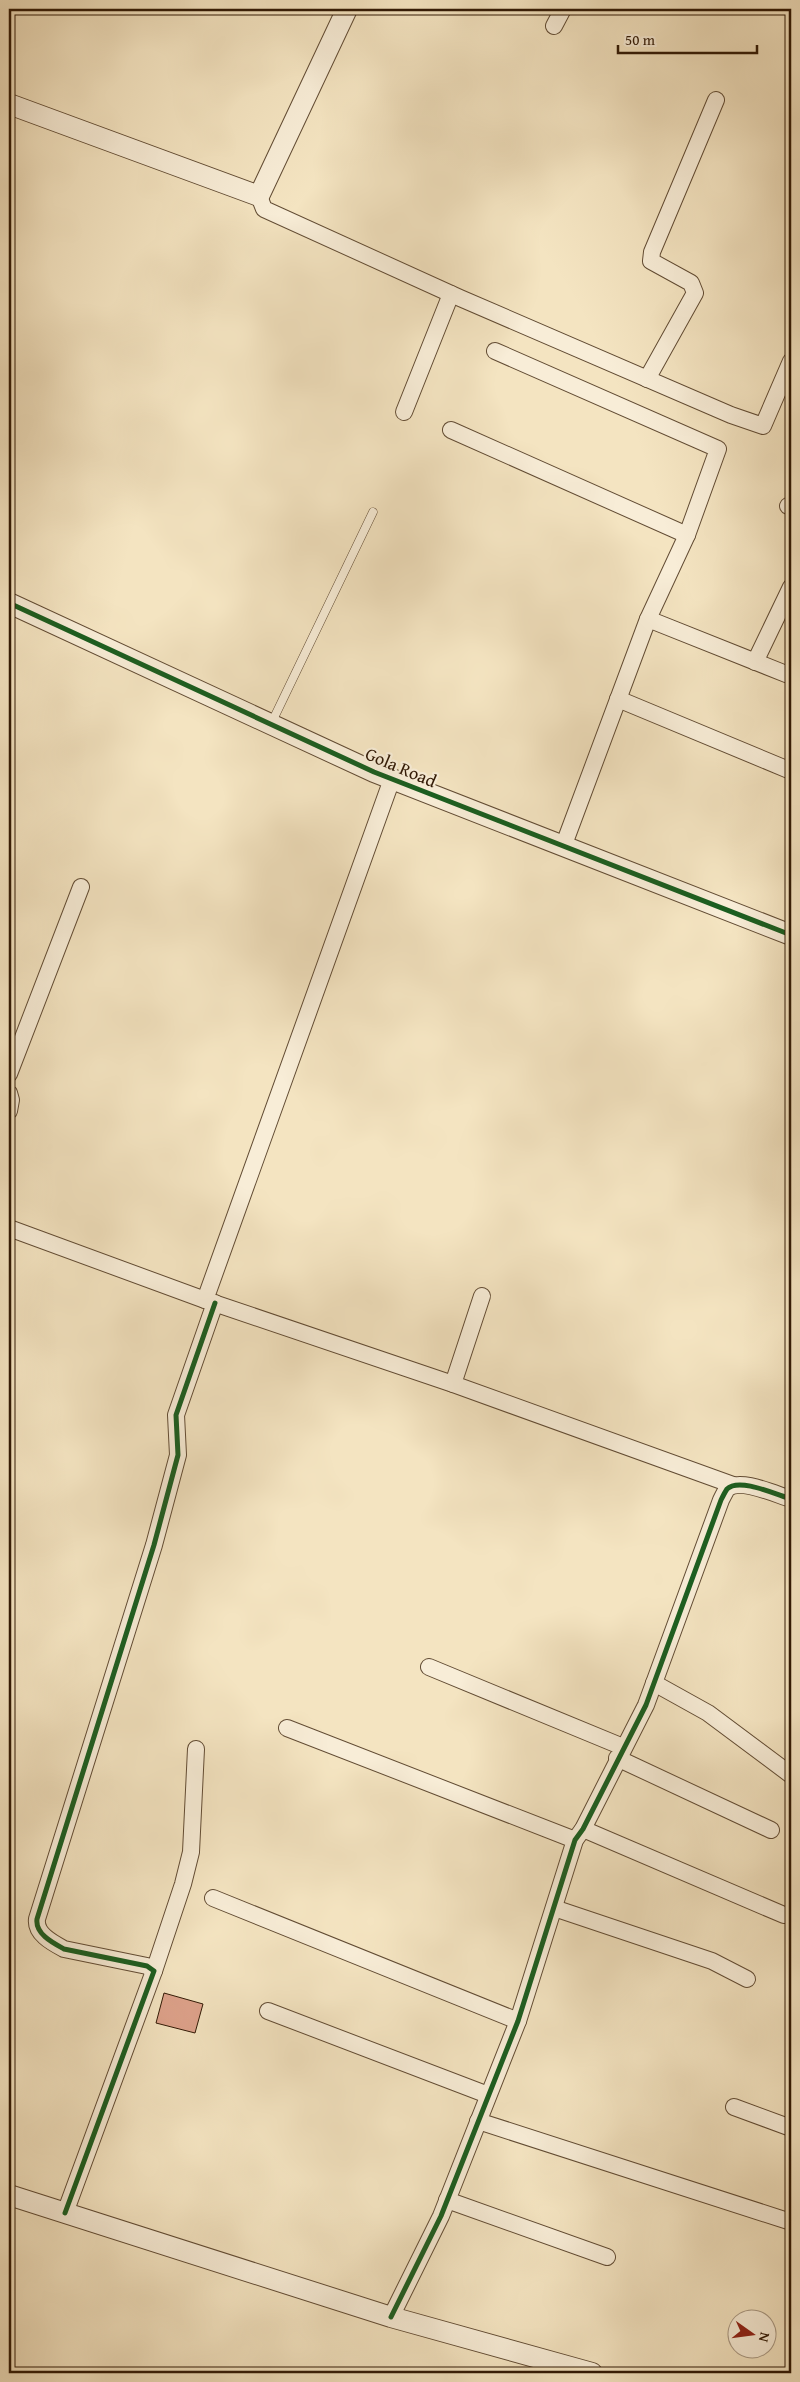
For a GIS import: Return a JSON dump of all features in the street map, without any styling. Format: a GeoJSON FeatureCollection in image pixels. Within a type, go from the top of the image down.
{"type":"FeatureCollection","features":[{"type":"Feature","properties":{"kind":"street"},"geometry":{"type":"LineString","coordinates":[[347,9],[259,196],[264,209],[451,294],[730,415],[763,426],[791,361]]}},
{"type":"Feature","properties":{"kind":"street"},"geometry":{"type":"LineString","coordinates":[[554,26],[563,9]]}},
{"type":"Feature","properties":{"kind":"street"},"geometry":{"type":"LineString","coordinates":[[647,379],[695,293],[691,283],[651,261],[652,252],[716,100]]}},
{"type":"Feature","properties":{"kind":"street"},"geometry":{"type":"LineString","coordinates":[[9,104],[259,196]]}},
{"type":"Feature","properties":{"kind":"street"},"geometry":{"type":"LineString","coordinates":[[404,412],[451,294]]}},
{"type":"Feature","properties":{"kind":"street"},"geometry":{"type":"LineString","coordinates":[[495,351],[718,449],[687,535],[648,619],[563,847]]}},
{"type":"Feature","properties":{"kind":"street"},"geometry":{"type":"LineString","coordinates":[[451,430],[687,535]]}},
{"type":"Feature","properties":{"kind":"street"},"geometry":{"type":"LineString","coordinates":[[755,662],[791,587]]}},
{"type":"Feature","properties":{"kind":"street","name":"Gola Road"},"geometry":{"type":"LineString","coordinates":[[9,603],[392,779],[791,935]]}},
{"type":"Feature","properties":{"kind":"street"},"geometry":{"type":"LineString","coordinates":[[648,619],[791,676]]}},
{"type":"Feature","properties":{"kind":"street"},"geometry":{"type":"LineString","coordinates":[[618,699],[791,771]]}},
{"type":"Feature","properties":{"kind":"street"},"geometry":{"type":"LineString","coordinates":[[154,1971],[147,1966],[64,1949],[48,1939],[36,1924],[154,1545],[178,1455],[176,1415],[210,1302],[392,779]]}},
{"type":"Feature","properties":{"kind":"street"},"geometry":{"type":"LineString","coordinates":[[9,1074],[81,887]]}},
{"type":"Feature","properties":{"kind":"street"},"geometry":{"type":"LineString","coordinates":[[9,1094],[11,1100],[9,1110]]}},
{"type":"Feature","properties":{"kind":"street"},"geometry":{"type":"LineString","coordinates":[[9,1228],[210,1302],[453,1384],[733,1485],[752,1486],[791,1499]]}},
{"type":"Feature","properties":{"kind":"street"},"geometry":{"type":"LineString","coordinates":[[453,1384],[482,1296]]}},
{"type":"Feature","properties":{"kind":"street"},"geometry":{"type":"LineString","coordinates":[[391,2317],[447,2200],[518,2021],[579,1834],[646,1705],[721,1500],[727,1489],[733,1485]]}},
{"type":"Feature","properties":{"kind":"street"},"geometry":{"type":"LineString","coordinates":[[429,1667],[620,1753],[772,1830]]}},
{"type":"Feature","properties":{"kind":"street"},"geometry":{"type":"LineString","coordinates":[[654,1683],[708,1713],[791,1774]]}},
{"type":"Feature","properties":{"kind":"street"},"geometry":{"type":"LineString","coordinates":[[287,1728],[579,1834],[784,1915]]}},
{"type":"Feature","properties":{"kind":"street"},"geometry":{"type":"LineString","coordinates":[[65,2213],[154,1971],[183,1884],[191,1852],[196,1749]]}},
{"type":"Feature","properties":{"kind":"street"},"geometry":{"type":"LineString","coordinates":[[213,1898],[518,2021]]}},
{"type":"Feature","properties":{"kind":"street"},"geometry":{"type":"LineString","coordinates":[[554,1908],[706,1959],[747,1979]]}},
{"type":"Feature","properties":{"kind":"street"},"geometry":{"type":"LineString","coordinates":[[268,2011],[488,2095]]}},
{"type":"Feature","properties":{"kind":"street"},"geometry":{"type":"LineString","coordinates":[[734,2108],[791,2128]]}},
{"type":"Feature","properties":{"kind":"street"},"geometry":{"type":"LineString","coordinates":[[478,2121],[791,2222]]}},
{"type":"Feature","properties":{"kind":"street"},"geometry":{"type":"LineString","coordinates":[[9,2195],[391,2317],[592,2373]]}},
{"type":"Feature","properties":{"kind":"street"},"geometry":{"type":"LineString","coordinates":[[447,2200],[607,2257]]}},
{"type":"Feature","properties":{"kind":"lane"},"geometry":{"type":"LineString","coordinates":[[271,725],[373,512]]}},
{"type":"Feature","properties":{"kind":"building"},"geometry":{"type":"Polygon","coordinates":[[[164,1993],[203,2004],[195,2033],[156,2023],[164,1993]]]}},
{"type":"Feature","properties":{"kind":"cycle path"},"geometry":{"type":"LineString","coordinates":[[9,603],[374,772],[791,935]]}},
{"type":"Feature","properties":{"kind":"cycle path"},"geometry":{"type":"LineString","coordinates":[[65,2213],[154,1971],[147,1966],[64,1949],[42,1934],[37,1924],[37,1919],[154,1545],[178,1455],[176,1415],[215,1303]]}},
{"type":"Feature","properties":{"kind":"cycle path"},"geometry":{"type":"LineString","coordinates":[[391,2317],[441,2216],[518,2021],[575,1840],[583,1829],[646,1705],[721,1500],[727,1489],[740,1485],[758,1488],[791,1499]]}}]}
